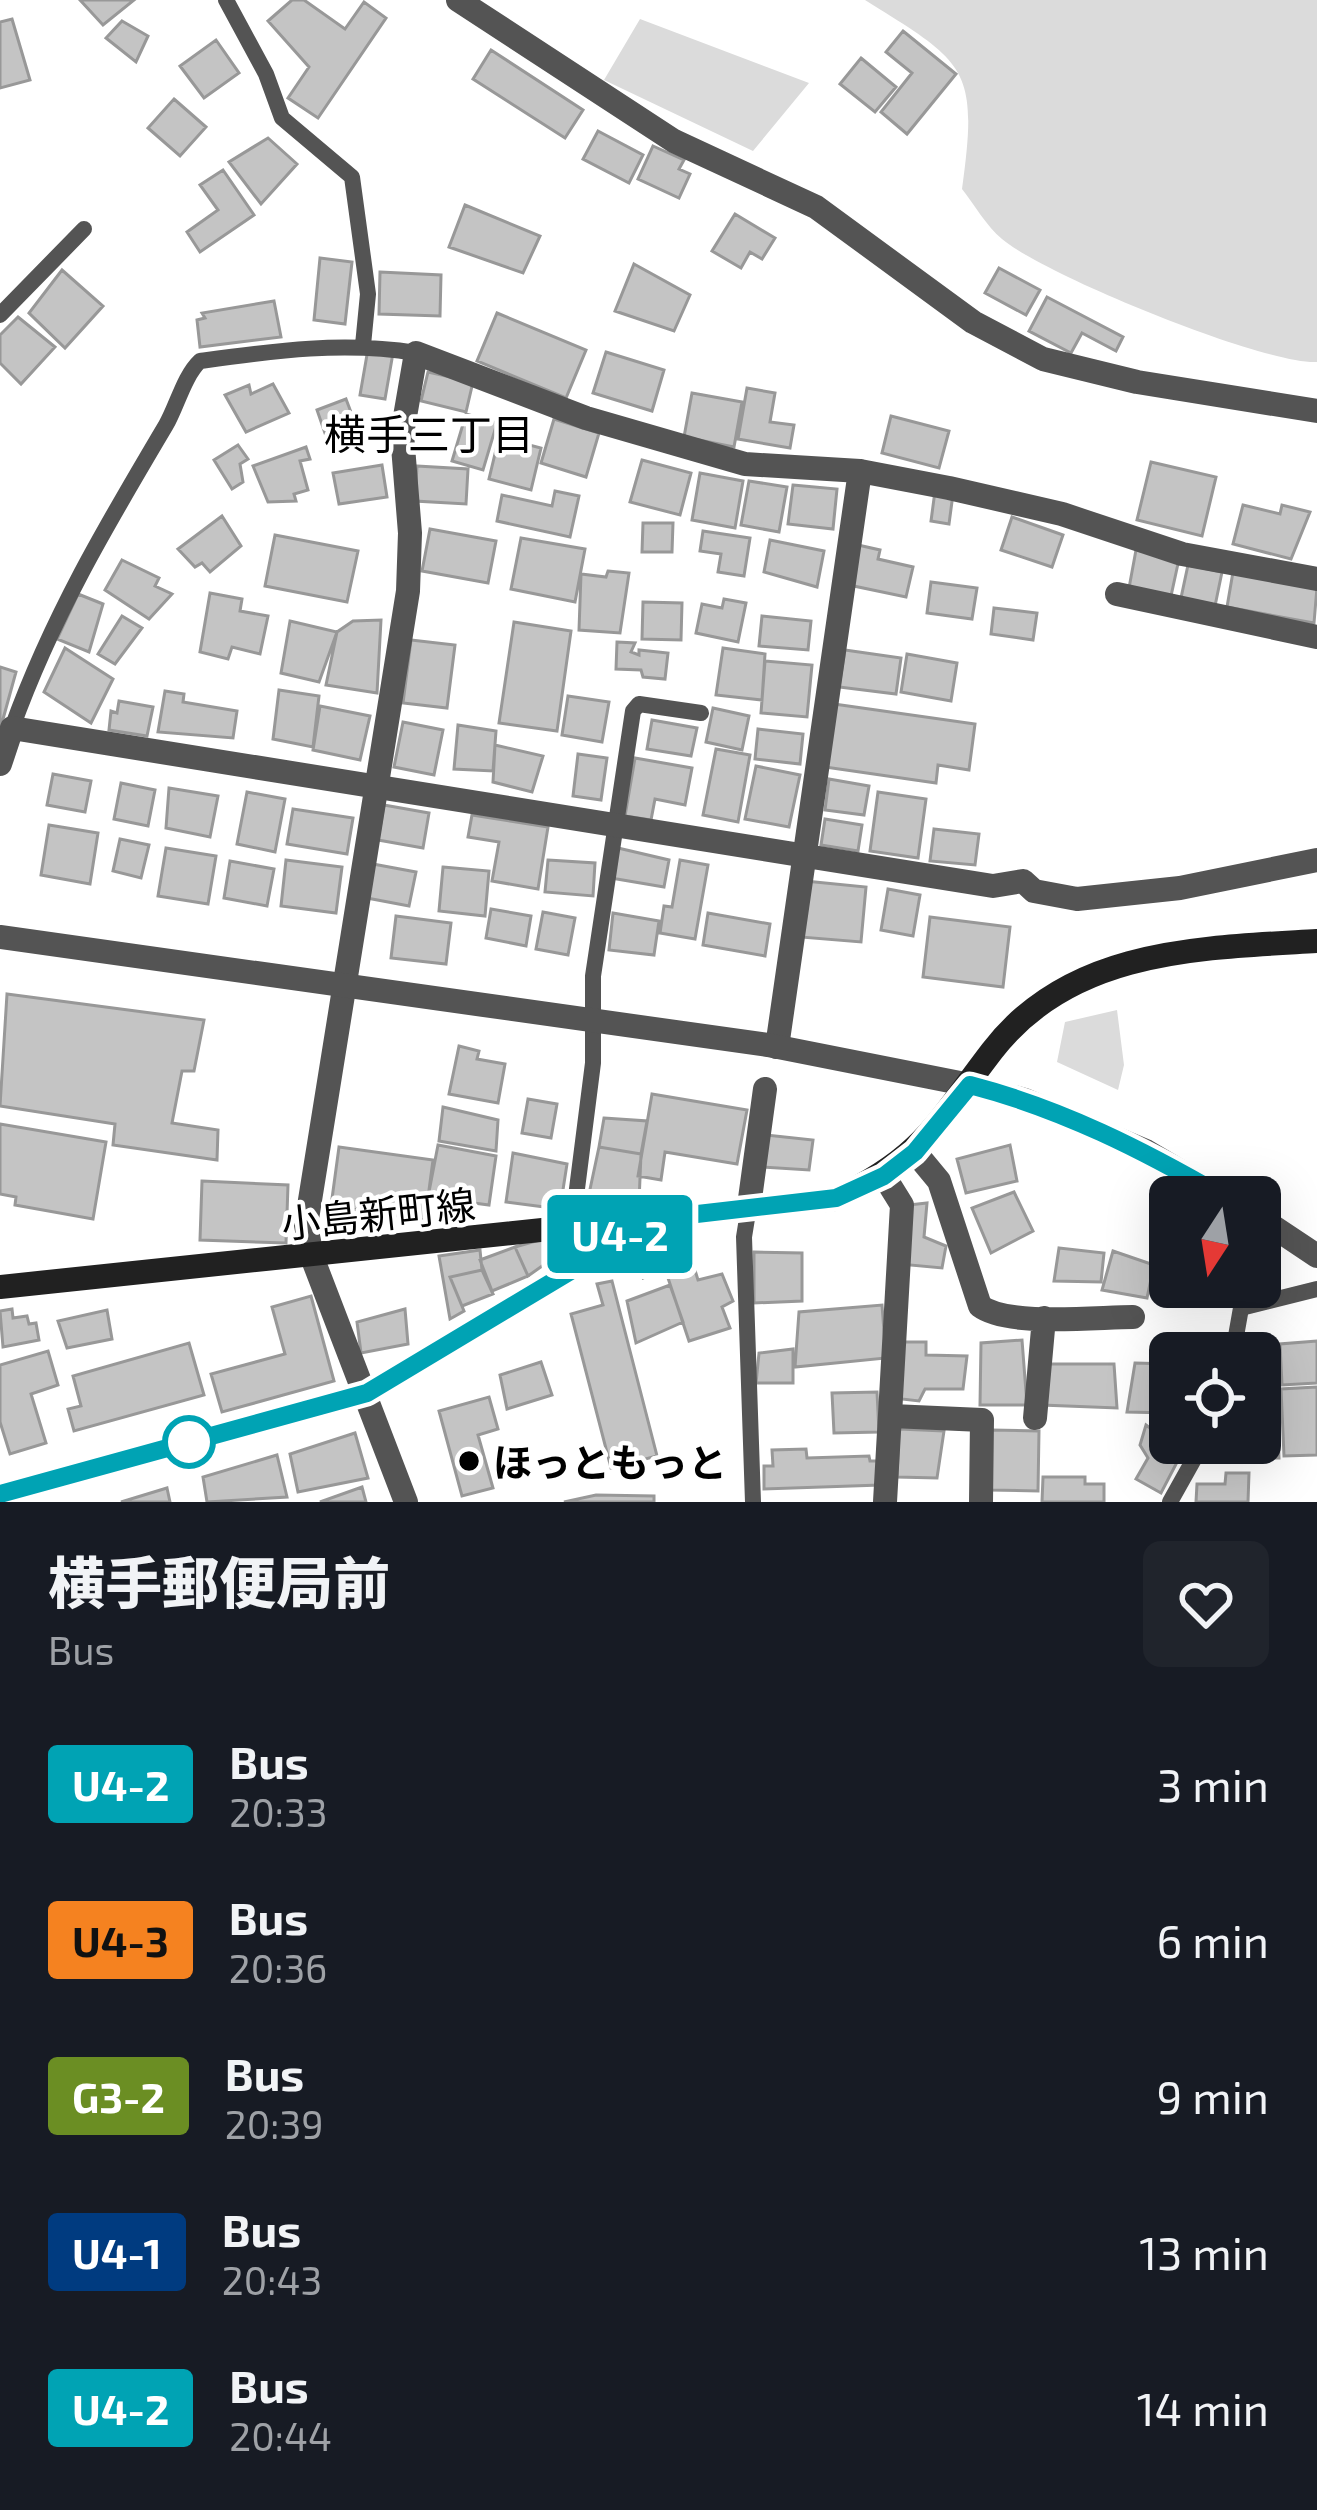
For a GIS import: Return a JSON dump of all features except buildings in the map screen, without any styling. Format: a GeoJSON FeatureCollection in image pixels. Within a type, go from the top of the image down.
{"type":"FeatureCollection","features":[{"type":"Feature","properties":{"kind":"main road","name":"小島新町線"},"geometry":{"type":"LineString","coordinates":[[0,1287],[836,1198],[884,1176],[915,1152],[1008,1032],[1051,996],[1087,975],[1201,948],[1317,941]]}},
{"type":"Feature","properties":{"kind":"street"},"geometry":{"type":"LineString","coordinates":[[458,0],[674,141],[816,207],[974,322],[1042,359],[1137,382],[1317,411]]}},
{"type":"Feature","properties":{"kind":"street"},"geometry":{"type":"LineString","coordinates":[[406,1502],[313,1257],[306,1225],[408,591],[410,533],[402,434],[416,353],[660,442],[745,464],[860,472],[1062,514],[1182,554],[1317,579]]}},
{"type":"Feature","properties":{"kind":"street"},"geometry":{"type":"LineString","coordinates":[[776,1047],[800,855],[860,472]]}},
{"type":"Feature","properties":{"kind":"street"},"geometry":{"type":"LineString","coordinates":[[1117,594],[1317,637]]}},
{"type":"Feature","properties":{"kind":"street"},"geometry":{"type":"LineString","coordinates":[[0,764],[11,728],[993,886],[1023,881],[1034,891],[1077,899],[1180,888],[1317,860]]}},
{"type":"Feature","properties":{"kind":"street"},"geometry":{"type":"LineString","coordinates":[[0,937],[776,1047],[970,1085],[1025,1100],[1146,1151],[1188,1176]]}},
{"type":"Feature","properties":{"kind":"street"},"geometry":{"type":"LineString","coordinates":[[749,1205],[765,1089]]}},
{"type":"Feature","properties":{"kind":"street"},"geometry":{"type":"LineString","coordinates":[[915,1152],[938,1181],[980,1306],[990,1313],[1044,1318],[1133,1317]]}},
{"type":"Feature","properties":{"kind":"street"},"geometry":{"type":"LineString","coordinates":[[884,1176],[902,1204],[885,1502]]}},
{"type":"Feature","properties":{"kind":"street"},"geometry":{"type":"LineString","coordinates":[[0,1494],[367,1393],[609,1248],[628,1222]]}},
{"type":"Feature","properties":{"kind":"street"},"geometry":{"type":"LineString","coordinates":[[1281,1232],[1317,1256]]}},
{"type":"Feature","properties":{"kind":"street"},"geometry":{"type":"LineString","coordinates":[[1035,1418],[1044,1318]]}},
{"type":"Feature","properties":{"kind":"street"},"geometry":{"type":"LineString","coordinates":[[892,1416],[982,1420],[982,1502]]}},
{"type":"Feature","properties":{"kind":"lane"},"geometry":{"type":"LineString","coordinates":[[226,0],[266,74],[282,118],[352,178],[368,294],[363,345]]}},
{"type":"Feature","properties":{"kind":"lane"},"geometry":{"type":"LineString","coordinates":[[0,315],[84,229]]}},
{"type":"Feature","properties":{"kind":"lane"},"geometry":{"type":"LineString","coordinates":[[11,728],[70,585],[200,361],[363,345],[416,353]]}},
{"type":"Feature","properties":{"kind":"lane"},"geometry":{"type":"LineString","coordinates":[[572,1228],[593,1063],[593,976],[633,710],[639,704],[701,713]]}},
{"type":"Feature","properties":{"kind":"lane"},"geometry":{"type":"LineString","coordinates":[[749,1205],[744,1237],[753,1502]]}},
{"type":"Feature","properties":{"kind":"lane"},"geometry":{"type":"LineString","coordinates":[[1237,1332],[1241,1308],[1317,1289]]}},
{"type":"Feature","properties":{"kind":"lane"},"geometry":{"type":"LineString","coordinates":[[1170,1502],[1191,1464]]}},
{"type":"Feature","properties":{"kind":"shaded area"},"geometry":{"type":"Polygon","coordinates":[[[865,0],[1317,0],[1317,362],[1252,349],[1156,315],[1062,274],[1002,239],[962,189],[968,117],[958,72],[925,39],[865,0]]]}},
{"type":"Feature","properties":{"kind":"shaded area"},"geometry":{"type":"Polygon","coordinates":[[[640,19],[809,83],[753,151],[604,80],[640,19]]]}},
{"type":"Feature","properties":{"kind":"shaded area"},"geometry":{"type":"Polygon","coordinates":[[[1117,1010],[1124,1065],[1118,1090],[1057,1062],[1065,1022],[1117,1010]]]}},
{"type":"Feature","properties":{"kind":"bus line","name":"U4-2"},"geometry":{"type":"LineString","coordinates":[[0,1494],[367,1393],[609,1248],[628,1222],[836,1198],[884,1176],[915,1152],[970,1085],[1025,1100],[1146,1151],[1188,1176]]}},
{"type":"Feature","properties":{"kind":"place","name":"ほっともっと"},"geometry":{"type":"Point","coordinates":[469,1461]}},
{"type":"Feature","properties":{"kind":"district","name":"横手三丁目"},"geometry":{"type":"Point","coordinates":[429,433]}}]}
